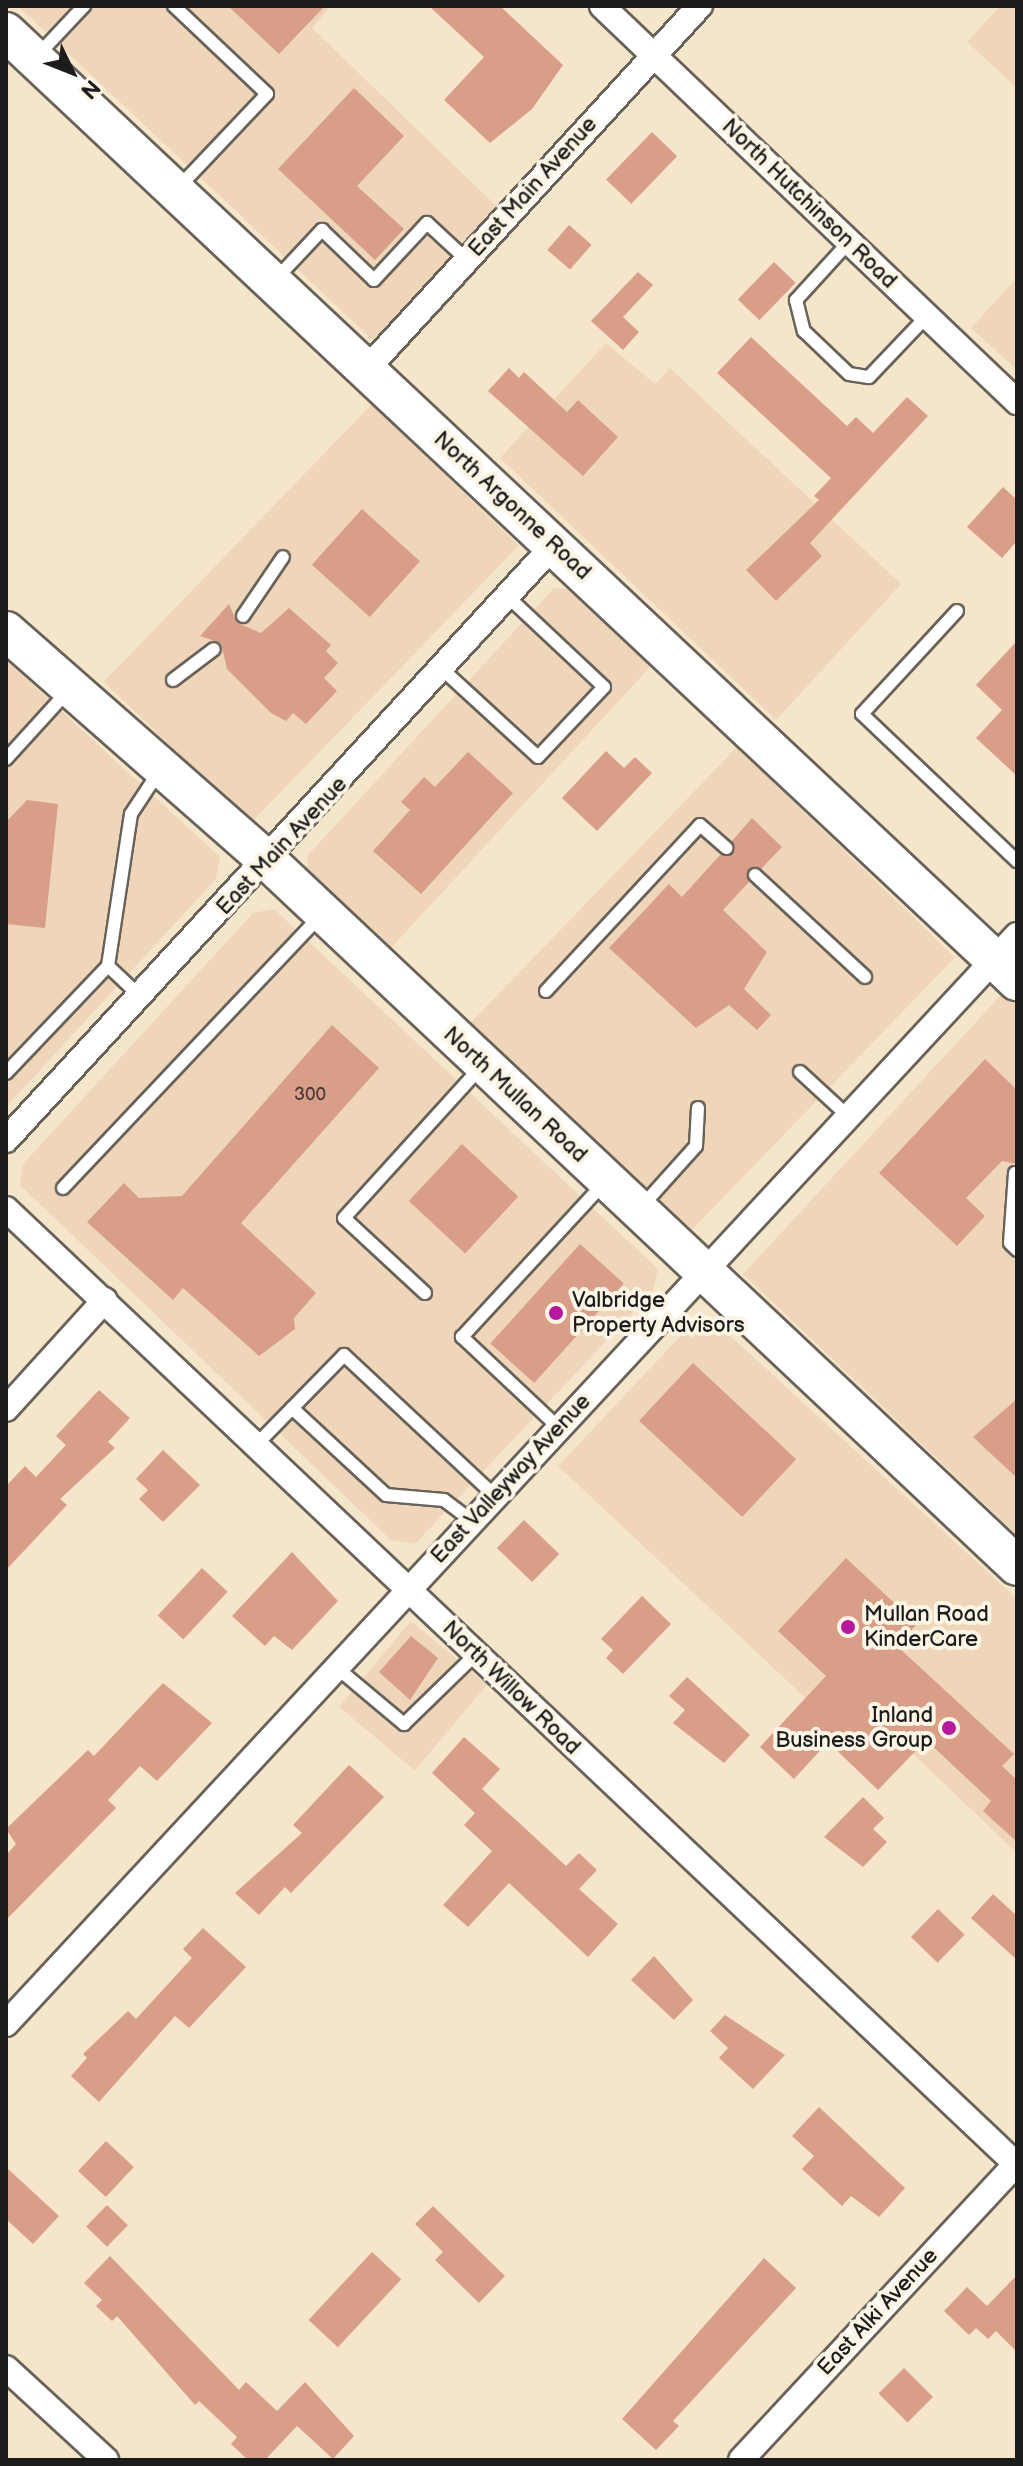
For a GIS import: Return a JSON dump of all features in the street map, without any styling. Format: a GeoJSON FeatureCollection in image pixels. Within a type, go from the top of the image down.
{"type":"FeatureCollection","features":[{"type":"Feature","properties":{"kind":"main road","name":"North Argonne Road"},"geometry":{"type":"LineString","coordinates":[[6,32],[553,546],[1010,959]]}},
{"type":"Feature","properties":{"kind":"main road","name":"North Mullan Road"},"geometry":{"type":"LineString","coordinates":[[6,631],[269,862],[1017,1566]]}},
{"type":"Feature","properties":{"kind":"street","name":"North Hutchinson Road"},"geometry":{"type":"LineString","coordinates":[[602,6],[1017,402]]}},
{"type":"Feature","properties":{"kind":"street","name":"East Main Avenue"},"geometry":{"type":"LineString","coordinates":[[367,369],[700,6]]}},
{"type":"Feature","properties":{"kind":"street","name":"East Main Avenue"},"geometry":{"type":"LineString","coordinates":[[9,1130],[269,862],[553,546]]}},
{"type":"Feature","properties":{"kind":"street","name":"East Valleyway Avenue"},"geometry":{"type":"LineString","coordinates":[[6,2024],[849,1117],[1010,959]]}},
{"type":"Feature","properties":{"kind":"street","name":"North Willow Road"},"geometry":{"type":"LineString","coordinates":[[6,1209],[1016,2164]]}},
{"type":"Feature","properties":{"kind":"street"},"geometry":{"type":"LineString","coordinates":[[6,1409],[105,1300]]}},
{"type":"Feature","properties":{"kind":"street","name":"East Alki Avenue"},"geometry":{"type":"LineString","coordinates":[[741,2460],[1016,2164]]}},
{"type":"Feature","properties":{"kind":"street"},"geometry":{"type":"LineString","coordinates":[[6,2368],[106,2460]]}},
{"type":"Feature","properties":{"kind":"lane"},"geometry":{"type":"LineString","coordinates":[[34,59],[84,6]]}},
{"type":"Feature","properties":{"kind":"lane"},"geometry":{"type":"LineString","coordinates":[[174,6],[267,94],[176,191]]}},
{"type":"Feature","properties":{"kind":"lane"},"geometry":{"type":"LineString","coordinates":[[274,282],[322,230],[374,280],[427,223],[467,260]]}},
{"type":"Feature","properties":{"kind":"lane"},"geometry":{"type":"LineString","coordinates":[[849,242],[796,300],[804,331],[849,374],[869,377],[927,316]]}},
{"type":"Feature","properties":{"kind":"lane"},"geometry":{"type":"LineString","coordinates":[[243,616],[283,557]]}},
{"type":"Feature","properties":{"kind":"lane"},"geometry":{"type":"LineString","coordinates":[[442,669],[538,757],[604,687],[508,597]]}},
{"type":"Feature","properties":{"kind":"lane"},"geometry":{"type":"LineString","coordinates":[[957,611],[862,714],[1015,855]]}},
{"type":"Feature","properties":{"kind":"lane"},"geometry":{"type":"LineString","coordinates":[[173,680],[214,649]]}},
{"type":"Feature","properties":{"kind":"lane"},"geometry":{"type":"LineString","coordinates":[[6,759],[72,687]]}},
{"type":"Feature","properties":{"kind":"lane"},"geometry":{"type":"LineString","coordinates":[[6,1073],[108,966],[131,814],[162,768]]}},
{"type":"Feature","properties":{"kind":"lane"},"geometry":{"type":"LineString","coordinates":[[546,991],[700,825],[726,848]]}},
{"type":"Feature","properties":{"kind":"lane"},"geometry":{"type":"LineString","coordinates":[[755,875],[865,977]]}},
{"type":"Feature","properties":{"kind":"lane"},"geometry":{"type":"LineString","coordinates":[[63,1188],[322,913]]}},
{"type":"Feature","properties":{"kind":"lane"},"geometry":{"type":"LineString","coordinates":[[108,966],[141,997]]}},
{"type":"Feature","properties":{"kind":"lane"},"geometry":{"type":"LineString","coordinates":[[425,1293],[344,1218],[483,1065]]}},
{"type":"Feature","properties":{"kind":"lane"},"geometry":{"type":"LineString","coordinates":[[800,1072],[849,1117]]}},
{"type":"Feature","properties":{"kind":"lane"},"geometry":{"type":"LineString","coordinates":[[638,1211],[696,1146],[698,1108]]}},
{"type":"Feature","properties":{"kind":"lane"},"geometry":{"type":"LineString","coordinates":[[1015,1173],[1010,1243],[1017,1250]]}},
{"type":"Feature","properties":{"kind":"lane"},"geometry":{"type":"LineString","coordinates":[[558,1427],[462,1337],[606,1181]]}},
{"type":"Feature","properties":{"kind":"lane"},"geometry":{"type":"LineString","coordinates":[[256,1445],[344,1355],[495,1496]]}},
{"type":"Feature","properties":{"kind":"lane"},"geometry":{"type":"LineString","coordinates":[[292,1408],[386,1495],[444,1500],[472,1521]]}},
{"type":"Feature","properties":{"kind":"lane"},"geometry":{"type":"LineString","coordinates":[[336,1667],[404,1724],[475,1655]]}},
{"type":"Feature","properties":{"kind":"shaded area"},"geometry":{"type":"Polygon","coordinates":[[[18,6],[331,6],[312,28],[518,227],[395,361],[18,6]]]}},
{"type":"Feature","properties":{"kind":"shaded area"},"geometry":{"type":"Polygon","coordinates":[[[1000,6],[1017,6],[1017,88],[967,42],[1000,6]]]}},
{"type":"Feature","properties":{"kind":"shaded area"},"geometry":{"type":"Polygon","coordinates":[[[1017,278],[1017,370],[971,328],[1017,278]]]}},
{"type":"Feature","properties":{"kind":"shaded area"},"geometry":{"type":"Polygon","coordinates":[[[606,343],[655,384],[670,368],[901,584],[776,720],[500,458],[606,343]]]}},
{"type":"Feature","properties":{"kind":"shaded area"},"geometry":{"type":"Polygon","coordinates":[[[372,404],[519,546],[251,823],[104,682],[372,404]]]}},
{"type":"Feature","properties":{"kind":"shaded area"},"geometry":{"type":"Polygon","coordinates":[[[554,588],[569,589],[651,666],[390,949],[307,871],[308,855],[554,588]]]}},
{"type":"Feature","properties":{"kind":"shaded area"},"geometry":{"type":"Polygon","coordinates":[[[6,660],[220,857],[216,879],[6,1107],[6,660]]]}},
{"type":"Feature","properties":{"kind":"shaded area"},"geometry":{"type":"Polygon","coordinates":[[[737,747],[955,957],[688,1234],[470,1024],[737,747]]]}},
{"type":"Feature","properties":{"kind":"shaded area"},"geometry":{"type":"Polygon","coordinates":[[[274,909],[658,1269],[653,1291],[415,1544],[391,1540],[20,1185],[23,1164],[253,913],[274,909]]]}},
{"type":"Feature","properties":{"kind":"shaded area"},"geometry":{"type":"Polygon","coordinates":[[[1001,995],[1017,1005],[1017,1535],[743,1274],[1001,995]]]}},
{"type":"Feature","properties":{"kind":"shaded area"},"geometry":{"type":"Polygon","coordinates":[[[713,1320],[1017,1599],[1017,1853],[868,1711],[845,1735],[558,1466],[691,1325],[713,1320]]]}},
{"type":"Feature","properties":{"kind":"shaded area"},"geometry":{"type":"Polygon","coordinates":[[[411,1621],[487,1685],[415,1770],[339,1707],[411,1621]]]}},
{"type":"Feature","properties":{"kind":"building"},"geometry":{"type":"Polygon","coordinates":[[[228,6],[325,6],[279,54],[228,6]]]}},
{"type":"Feature","properties":{"kind":"building"},"geometry":{"type":"Polygon","coordinates":[[[429,6],[500,6],[563,65],[532,109],[490,143],[444,100],[484,57],[429,6]]]}},
{"type":"Feature","properties":{"kind":"building"},"geometry":{"type":"Polygon","coordinates":[[[354,88],[404,136],[357,186],[404,229],[375,260],[278,169],[354,88]]]}},
{"type":"Feature","properties":{"kind":"building"},"geometry":{"type":"Polygon","coordinates":[[[652,132],[677,156],[631,204],[606,179],[652,132]]]}},
{"type":"Feature","properties":{"kind":"building"},"geometry":{"type":"Polygon","coordinates":[[[569,225],[592,245],[570,270],[547,250],[569,225]]]}},
{"type":"Feature","properties":{"kind":"building"},"geometry":{"type":"Polygon","coordinates":[[[774,262],[796,283],[759,320],[738,299],[774,262]]]}},
{"type":"Feature","properties":{"kind":"building"},"geometry":{"type":"Polygon","coordinates":[[[638,272],[653,285],[623,317],[639,332],[623,350],[591,321],[638,272]]]}},
{"type":"Feature","properties":{"kind":"building"},"geometry":{"type":"Polygon","coordinates":[[[751,337],[847,426],[856,417],[873,433],[907,397],[928,416],[810,543],[822,556],[776,601],[746,570],[819,500],[814,496],[831,478],[717,373],[751,337]]]}},
{"type":"Feature","properties":{"kind":"building"},"geometry":{"type":"Polygon","coordinates":[[[509,368],[519,378],[524,372],[567,412],[578,400],[618,437],[583,476],[488,391],[509,368]]]}},
{"type":"Feature","properties":{"kind":"building"},"geometry":{"type":"Polygon","coordinates":[[[1003,487],[1017,500],[1017,541],[1002,558],[967,527],[1003,487]]]}},
{"type":"Feature","properties":{"kind":"building"},"geometry":{"type":"Polygon","coordinates":[[[362,509],[420,561],[370,617],[312,565],[362,509]]]}},
{"type":"Feature","properties":{"kind":"building"},"geometry":{"type":"Polygon","coordinates":[[[229,604],[237,623],[261,633],[289,608],[331,645],[326,651],[338,663],[324,678],[337,691],[306,724],[293,713],[286,721],[271,713],[227,669],[221,643],[200,636],[229,604]]]}},
{"type":"Feature","properties":{"kind":"building"},"geometry":{"type":"Polygon","coordinates":[[[1017,641],[1017,776],[976,738],[1002,710],[976,685],[1017,641]]]}},
{"type":"Feature","properties":{"kind":"building"},"geometry":{"type":"Polygon","coordinates":[[[606,751],[624,768],[635,757],[652,773],[597,831],[562,798],[606,751]]]}},
{"type":"Feature","properties":{"kind":"building"},"geometry":{"type":"Polygon","coordinates":[[[468,752],[513,793],[421,894],[373,851],[410,810],[401,802],[424,777],[435,787],[468,752]]]}},
{"type":"Feature","properties":{"kind":"building"},"geometry":{"type":"Polygon","coordinates":[[[27,800],[58,804],[45,928],[6,924],[6,822],[27,800]]]}},
{"type":"Feature","properties":{"kind":"building"},"geometry":{"type":"Polygon","coordinates":[[[752,818],[782,847],[761,869],[749,868],[749,882],[723,910],[767,952],[744,989],[771,1015],[757,1030],[729,1005],[696,1028],[609,948],[669,884],[682,897],[720,855],[732,854],[732,841],[752,818]]]}},
{"type":"Feature","properties":{"kind":"building"},"geometry":{"type":"Polygon","coordinates":[[[332,1025],[379,1068],[241,1223],[316,1293],[294,1318],[295,1329],[259,1356],[183,1288],[173,1300],[87,1222],[124,1183],[139,1198],[182,1196],[332,1025]]]}},
{"type":"Feature","properties":{"kind":"building"},"geometry":{"type":"Polygon","coordinates":[[[985,1059],[1017,1090],[1017,1164],[1002,1161],[966,1198],[985,1216],[957,1246],[879,1173],[985,1059]]]}},
{"type":"Feature","properties":{"kind":"building"},"geometry":{"type":"Polygon","coordinates":[[[462,1144],[518,1197],[465,1254],[409,1201],[462,1144]]]}},
{"type":"Feature","properties":{"kind":"building","name":"Valbridge Property Advisors"},"geometry":{"type":"Polygon","coordinates":[[[580,1244],[624,1283],[534,1383],[490,1344],[580,1244]]]}},
{"type":"Feature","properties":{"kind":"building"},"geometry":{"type":"Polygon","coordinates":[[[693,1363],[796,1459],[742,1517],[639,1421],[693,1363]]]}},
{"type":"Feature","properties":{"kind":"building"},"geometry":{"type":"Polygon","coordinates":[[[99,1390],[130,1418],[108,1442],[115,1448],[60,1499],[67,1505],[6,1570],[6,1486],[25,1466],[36,1477],[66,1445],[56,1436],[99,1390]]]}},
{"type":"Feature","properties":{"kind":"building"},"geometry":{"type":"Polygon","coordinates":[[[1017,1399],[1017,1478],[973,1437],[1017,1399]]]}},
{"type":"Feature","properties":{"kind":"building"},"geometry":{"type":"Polygon","coordinates":[[[163,1450],[200,1485],[163,1522],[139,1499],[148,1490],[136,1479],[163,1450]]]}},
{"type":"Feature","properties":{"kind":"building"},"geometry":{"type":"Polygon","coordinates":[[[524,1520],[559,1554],[532,1582],[497,1548],[524,1520]]]}},
{"type":"Feature","properties":{"kind":"building"},"geometry":{"type":"Polygon","coordinates":[[[292,1552],[338,1601],[292,1650],[274,1636],[265,1646],[232,1616],[292,1552]]]}},
{"type":"Feature","properties":{"kind":"building"},"geometry":{"type":"Polygon","coordinates":[[[846,1558],[917,1624],[897,1646],[1014,1754],[1002,1766],[1017,1780],[1017,1842],[983,1811],[991,1801],[926,1740],[878,1790],[828,1742],[794,1779],[760,1747],[826,1676],[778,1631],[846,1558]]]}},
{"type":"Feature","properties":{"kind":"building"},"geometry":{"type":"Polygon","coordinates":[[[202,1568],[228,1592],[183,1639],[158,1616],[202,1568]]]}},
{"type":"Feature","properties":{"kind":"building"},"geometry":{"type":"Polygon","coordinates":[[[642,1596],[671,1624],[623,1674],[606,1658],[613,1650],[601,1639],[642,1596]]]}},
{"type":"Feature","properties":{"kind":"building"},"geometry":{"type":"Polygon","coordinates":[[[411,1636],[438,1658],[410,1700],[379,1672],[411,1636]]]}},
{"type":"Feature","properties":{"kind":"building"},"geometry":{"type":"Polygon","coordinates":[[[687,1677],[750,1735],[724,1763],[673,1723],[685,1710],[669,1696],[687,1677]]]}},
{"type":"Feature","properties":{"kind":"building"},"geometry":{"type":"Polygon","coordinates":[[[163,1683],[212,1723],[157,1781],[140,1766],[108,1800],[116,1808],[6,1920],[6,1855],[16,1844],[6,1829],[88,1750],[94,1756],[163,1683]]]}},
{"type":"Feature","properties":{"kind":"building"},"geometry":{"type":"Polygon","coordinates":[[[464,1737],[500,1769],[482,1789],[566,1866],[579,1853],[597,1870],[579,1889],[618,1924],[588,1957],[509,1883],[468,1927],[443,1905],[492,1851],[464,1825],[475,1813],[432,1773],[464,1737]]]}},
{"type":"Feature","properties":{"kind":"building"},"geometry":{"type":"Polygon","coordinates":[[[349,1765],[384,1797],[291,1893],[285,1887],[259,1915],[235,1893],[302,1833],[293,1825],[349,1765]]]}},
{"type":"Feature","properties":{"kind":"building"},"geometry":{"type":"Polygon","coordinates":[[[863,1797],[884,1818],[873,1829],[887,1842],[863,1867],[824,1837],[863,1797]]]}},
{"type":"Feature","properties":{"kind":"building"},"geometry":{"type":"Polygon","coordinates":[[[993,1894],[1017,1916],[1017,1960],[971,1918],[993,1894]]]}},
{"type":"Feature","properties":{"kind":"building"},"geometry":{"type":"Polygon","coordinates":[[[938,1909],[965,1935],[938,1963],[911,1937],[938,1909]]]}},
{"type":"Feature","properties":{"kind":"building"},"geometry":{"type":"Polygon","coordinates":[[[203,1928],[246,1967],[189,2028],[175,2016],[99,2102],[71,2076],[87,2058],[83,2054],[128,2011],[136,2019],[192,1958],[183,1949],[203,1928]]]}},
{"type":"Feature","properties":{"kind":"building"},"geometry":{"type":"Polygon","coordinates":[[[654,1956],[693,2000],[674,2020],[631,1980],[654,1956]]]}},
{"type":"Feature","properties":{"kind":"building"},"geometry":{"type":"Polygon","coordinates":[[[725,2015],[785,2055],[753,2089],[719,2058],[728,2048],[710,2031],[725,2015]]]}},
{"type":"Feature","properties":{"kind":"building"},"geometry":{"type":"Polygon","coordinates":[[[819,2107],[905,2188],[879,2217],[851,2196],[842,2206],[802,2169],[814,2156],[792,2136],[819,2107]]]}},
{"type":"Feature","properties":{"kind":"building"},"geometry":{"type":"Polygon","coordinates":[[[106,2141],[134,2167],[106,2197],[78,2171],[106,2141]]]}},
{"type":"Feature","properties":{"kind":"building"},"geometry":{"type":"Polygon","coordinates":[[[6,2167],[59,2216],[33,2244],[6,2219],[6,2167]]]}},
{"type":"Feature","properties":{"kind":"building"},"geometry":{"type":"Polygon","coordinates":[[[107,2205],[128,2225],[107,2247],[86,2227],[107,2205]]]}},
{"type":"Feature","properties":{"kind":"building"},"geometry":{"type":"Polygon","coordinates":[[[433,2206],[505,2276],[479,2303],[435,2260],[443,2252],[415,2224],[433,2206]]]}},
{"type":"Feature","properties":{"kind":"building"},"geometry":{"type":"Polygon","coordinates":[[[372,2252],[401,2279],[338,2347],[309,2320],[372,2252]]]}},
{"type":"Feature","properties":{"kind":"building"},"geometry":{"type":"Polygon","coordinates":[[[110,2256],[239,2390],[246,2382],[277,2411],[305,2382],[354,2436],[333,2459],[297,2426],[265,2460],[248,2460],[231,2444],[237,2437],[199,2401],[195,2405],[117,2316],[112,2321],[96,2306],[102,2300],[84,2283],[110,2256]]]}},
{"type":"Feature","properties":{"kind":"building"},"geometry":{"type":"Polygon","coordinates":[[[764,2258],[796,2288],[673,2421],[679,2426],[656,2450],[622,2419],[764,2258]]]}},
{"type":"Feature","properties":{"kind":"building"},"geometry":{"type":"Polygon","coordinates":[[[1017,2275],[1017,2352],[996,2331],[988,2339],[976,2328],[969,2335],[944,2311],[967,2287],[987,2306],[1017,2275]]]}},
{"type":"Feature","properties":{"kind":"building"},"geometry":{"type":"Polygon","coordinates":[[[904,2368],[933,2397],[908,2422],[879,2393],[904,2368]]]}},
{"type":"Feature","properties":{"kind":"place","name":"Valbridge Property Advisors"},"geometry":{"type":"Point","coordinates":[556,1313]}},
{"type":"Feature","properties":{"kind":"place","name":"Mullan Road KinderCare"},"geometry":{"type":"Point","coordinates":[848,1627]}},
{"type":"Feature","properties":{"kind":"place","name":"Inland Business Group"},"geometry":{"type":"Point","coordinates":[949,1728]}}]}
